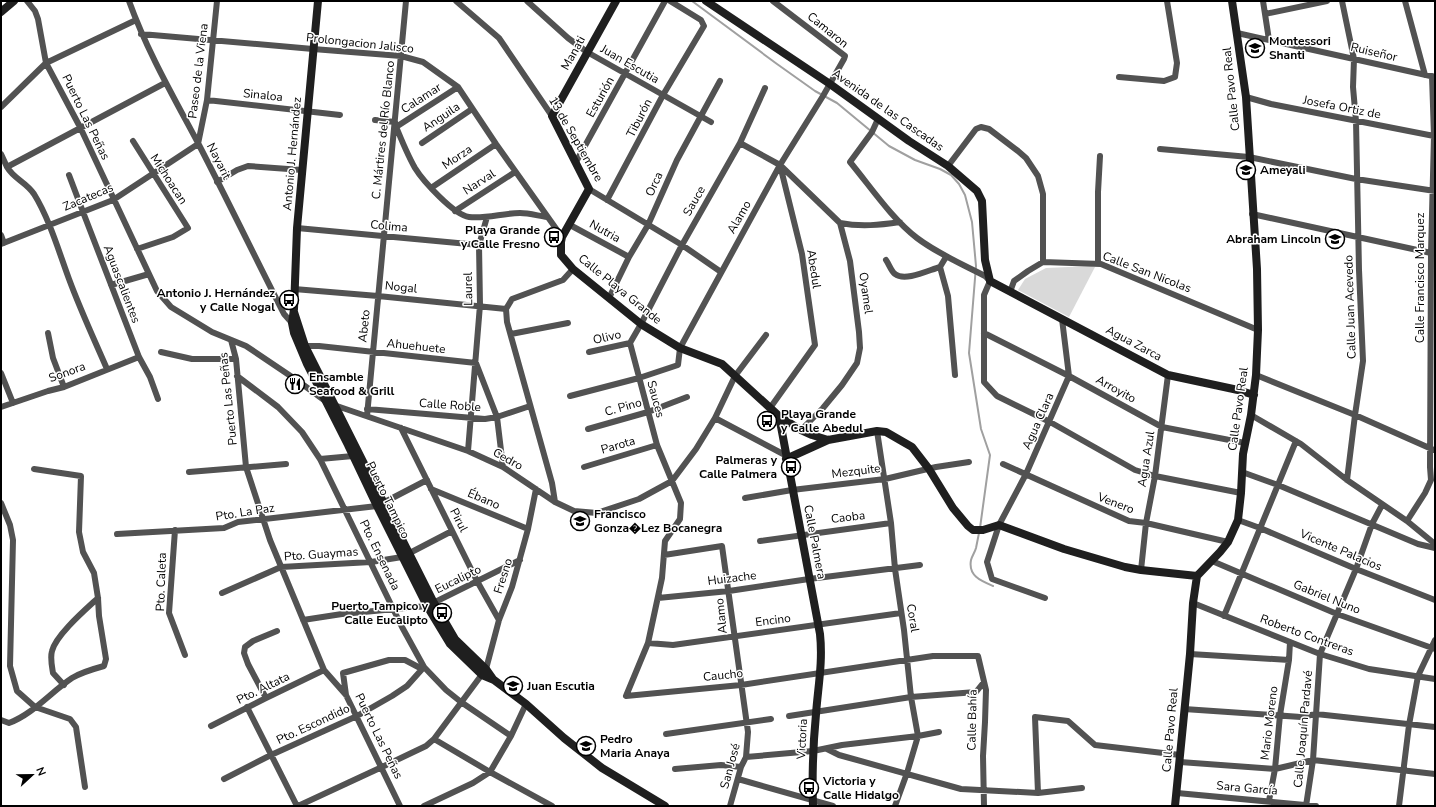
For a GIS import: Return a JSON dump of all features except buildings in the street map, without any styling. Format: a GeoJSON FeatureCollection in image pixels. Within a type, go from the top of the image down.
{"type":"FeatureCollection","features":[{"type":"Feature","properties":{"kind":"street"},"geometry":{"type":"LineString","coordinates":[[1,12],[14,1]]}},
{"type":"Feature","properties":{"kind":"street","name":"Puerto Las Peñas"},"geometry":{"type":"LineString","coordinates":[[27,1],[35,11],[38,19],[46,63],[80,127],[157,291],[171,307],[212,332],[231,340],[236,359],[246,467],[270,540],[324,670],[346,695],[400,806]]}},
{"type":"Feature","properties":{"kind":"street","name":"Nayarit"},"geometry":{"type":"LineString","coordinates":[[129,1],[141,34],[284,314],[295,323]]}},
{"type":"Feature","properties":{"kind":"street","name":"Paseo de la Viena"},"geometry":{"type":"LineString","coordinates":[[198,144],[207,100],[217,1]]}},
{"type":"Feature","properties":{"kind":"street","name":"Antonio J. Hernández"},"geometry":{"type":"LineString","coordinates":[[295,323],[294,289],[297,228],[318,1]]}},
{"type":"Feature","properties":{"kind":"street","name":"C. Mártires del Río Blanco"},"geometry":{"type":"LineString","coordinates":[[383,237],[406,1]]}},
{"type":"Feature","properties":{"kind":"street","name":"13 de Septiembre"},"geometry":{"type":"LineString","coordinates":[[456,1],[498,38],[552,116],[589,189],[682,245],[722,272]]}},
{"type":"Feature","properties":{"kind":"street","name":"Juan Escutia"},"geometry":{"type":"LineString","coordinates":[[527,1],[568,38],[587,52],[625,75],[711,122]]}},
{"type":"Feature","properties":{"kind":"street","name":"Manati"},"geometry":{"type":"LineString","coordinates":[[552,116],[616,1]]}},
{"type":"Feature","properties":{"kind":"street","name":"Esturión"},"geometry":{"type":"LineString","coordinates":[[576,162],[665,1]]}},
{"type":"Feature","properties":{"kind":"street","name":"Tiburón"},"geometry":{"type":"LineString","coordinates":[[607,200],[663,95],[704,26],[701,20],[670,1]]}},
{"type":"Feature","properties":{"kind":"street","name":"Avenida de las Cascadas"},"geometry":{"type":"LineString","coordinates":[[706,1],[830,84],[878,119],[948,166],[977,191],[982,201],[985,260],[988,278]]}},
{"type":"Feature","properties":{"kind":"street","name":"Camaron"},"geometry":{"type":"LineString","coordinates":[[773,1],[845,56],[830,84]]}},
{"type":"Feature","properties":{"kind":"street"},"geometry":{"type":"LineString","coordinates":[[1118,77],[1164,81],[1175,77],[1177,63],[1167,1]]}},
{"type":"Feature","properties":{"kind":"street","name":"Calle Pavo Real"},"geometry":{"type":"LineString","coordinates":[[1176,806],[1190,654],[1193,603],[1197,576],[1228,542],[1238,520],[1242,493],[1242,472],[1245,443],[1251,415],[1256,375],[1258,330],[1256,269],[1246,96],[1232,1]]}},
{"type":"Feature","properties":{"kind":"street"},"geometry":{"type":"LineString","coordinates":[[1263,1],[1269,40]]}},
{"type":"Feature","properties":{"kind":"street"},"geometry":{"type":"LineString","coordinates":[[1265,14],[1327,1]]}},
{"type":"Feature","properties":{"kind":"street","name":"Calle Juan Acevedo"},"geometry":{"type":"LineString","coordinates":[[1342,1],[1354,59],[1353,87],[1356,121],[1356,179],[1364,361],[1355,415],[1347,480]]}},
{"type":"Feature","properties":{"kind":"street","name":"Calle Francisco Marquez"},"geometry":{"type":"LineString","coordinates":[[1405,1],[1431,76],[1434,136],[1430,253],[1433,287],[1433,450],[1430,467],[1433,482]]}},
{"type":"Feature","properties":{"kind":"street"},"geometry":{"type":"LineString","coordinates":[[1,107],[46,63],[136,20]]}},
{"type":"Feature","properties":{"kind":"street","name":"Ruiseñor"},"geometry":{"type":"LineString","coordinates":[[1237,33],[1431,76]]}},
{"type":"Feature","properties":{"kind":"street","name":"Prolongacion Jalisco"},"geometry":{"type":"LineString","coordinates":[[141,34],[401,56],[423,62],[458,87],[496,144],[562,237]]}},
{"type":"Feature","properties":{"kind":"street","name":"Orca"},"geometry":{"type":"LineString","coordinates":[[609,298],[629,257],[648,225],[677,160],[720,81]]}},
{"type":"Feature","properties":{"kind":"street"},"geometry":{"type":"LineString","coordinates":[[7,167],[165,82]]}},
{"type":"Feature","properties":{"kind":"street","name":"Alamo"},"geometry":{"type":"LineString","coordinates":[[639,378],[678,365],[680,348],[780,165],[830,84]]}},
{"type":"Feature","properties":{"kind":"street","name":"Calamar"},"geometry":{"type":"LineString","coordinates":[[395,125],[458,87]]}},
{"type":"Feature","properties":{"kind":"street","name":"Sauce"},"geometry":{"type":"LineString","coordinates":[[641,324],[682,245],[740,142],[765,88]]}},
{"type":"Feature","properties":{"kind":"street","name":"Josefa Ortiz de"},"geometry":{"type":"LineString","coordinates":[[1246,96],[1271,104],[1434,136]]}},
{"type":"Feature","properties":{"kind":"street","name":"Sinaloa"},"geometry":{"type":"LineString","coordinates":[[207,100],[340,115]]}},
{"type":"Feature","properties":{"kind":"street","name":"Anguila"},"geometry":{"type":"LineString","coordinates":[[422,143],[472,109]]}},
{"type":"Feature","properties":{"kind":"street"},"geometry":{"type":"LineString","coordinates":[[878,119],[872,132],[850,162],[900,222],[917,238],[946,257],[988,278],[984,295],[984,382],[997,396],[1050,422],[1135,470],[1155,476],[1242,493]]}},
{"type":"Feature","properties":{"kind":"street"},"geometry":{"type":"LineString","coordinates":[[375,120],[395,125],[403,146],[416,170],[431,188],[455,211],[467,217],[487,217],[521,212],[548,217]]}},
{"type":"Feature","properties":{"kind":"street"},"geometry":{"type":"LineString","coordinates":[[948,166],[976,130],[981,127],[989,129],[1026,158],[1038,176],[1043,194],[1043,262],[1014,282],[1010,292]]}},
{"type":"Feature","properties":{"kind":"street","name":"Michoacan"},"geometry":{"type":"LineString","coordinates":[[133,141],[188,228],[173,238],[137,249]]}},
{"type":"Feature","properties":{"kind":"street"},"geometry":{"type":"LineString","coordinates":[[740,142],[780,165],[840,223],[872,226],[900,222]]}},
{"type":"Feature","properties":{"kind":"street","name":"Zacatecas"},"geometry":{"type":"LineString","coordinates":[[3,244],[113,200],[198,144]]}},
{"type":"Feature","properties":{"kind":"street","name":"Morza"},"geometry":{"type":"LineString","coordinates":[[431,188],[496,144]]}},
{"type":"Feature","properties":{"kind":"street"},"geometry":{"type":"LineString","coordinates":[[1160,148],[1249,157],[1356,179],[1433,191]]}},
{"type":"Feature","properties":{"kind":"street"},"geometry":{"type":"LineString","coordinates":[[1,154],[7,167],[14,176],[26,183],[35,195],[107,369]]}},
{"type":"Feature","properties":{"kind":"street"},"geometry":{"type":"LineString","coordinates":[[1098,264],[1098,192],[1100,156]]}},
{"type":"Feature","properties":{"kind":"street","name":"Abedul"},"geometry":{"type":"LineString","coordinates":[[770,408],[815,345],[802,254],[780,165]]}},
{"type":"Feature","properties":{"kind":"street"},"geometry":{"type":"LineString","coordinates":[[217,182],[237,170],[248,166],[302,170]]}},
{"type":"Feature","properties":{"kind":"street","name":"Narval"},"geometry":{"type":"LineString","coordinates":[[455,211],[516,172]]}},
{"type":"Feature","properties":{"kind":"street","name":"Aguascalientes"},"geometry":{"type":"LineString","coordinates":[[69,175],[139,357],[150,377],[158,399]]}},
{"type":"Feature","properties":{"kind":"street"},"geometry":{"type":"LineString","coordinates":[[562,237],[589,189]]}},
{"type":"Feature","properties":{"kind":"street"},"geometry":{"type":"LineString","coordinates":[[1252,214],[1430,253]]}},
{"type":"Feature","properties":{"kind":"street","name":"Laurel"},"geometry":{"type":"LineString","coordinates":[[468,451],[480,306],[479,245],[487,217]]}},
{"type":"Feature","properties":{"kind":"street","name":"Oyamel"},"geometry":{"type":"LineString","coordinates":[[801,430],[842,386],[857,363],[860,348],[857,304],[850,261],[840,223]]}},
{"type":"Feature","properties":{"kind":"street","name":"Nutria"},"geometry":{"type":"LineString","coordinates":[[570,225],[629,257]]}},
{"type":"Feature","properties":{"kind":"street","name":"Colima"},"geometry":{"type":"LineString","coordinates":[[297,228],[479,245]]}},
{"type":"Feature","properties":{"kind":"street"},"geometry":{"type":"LineString","coordinates":[[1,235],[3,244]]}},
{"type":"Feature","properties":{"kind":"street","name":"Abeto"},"geometry":{"type":"LineString","coordinates":[[367,416],[383,237]]}},
{"type":"Feature","properties":{"kind":"street","name":"Calle Playa Grande"},"geometry":{"type":"LineString","coordinates":[[562,237],[561,255],[573,269],[641,324],[680,348],[722,364],[778,416],[801,430],[828,440]]}},
{"type":"Feature","properties":{"kind":"street"},"geometry":{"type":"LineString","coordinates":[[886,260],[894,273],[901,277],[917,275],[940,267],[946,257]]}},
{"type":"Feature","properties":{"kind":"street","name":"Calle San Nicolas"},"geometry":{"type":"LineString","coordinates":[[1043,262],[1101,264],[1258,330]]}},
{"type":"Feature","properties":{"kind":"street"},"geometry":{"type":"LineString","coordinates":[[940,267],[948,296],[954,374]]}},
{"type":"Feature","properties":{"kind":"street"},"geometry":{"type":"LineString","coordinates":[[555,502],[552,483],[530,406],[506,309],[512,299],[563,280],[573,269]]}},
{"type":"Feature","properties":{"kind":"street"},"geometry":{"type":"LineString","coordinates":[[111,285],[149,274]]}},
{"type":"Feature","properties":{"kind":"street","name":"Agua Zarca"},"geometry":{"type":"LineString","coordinates":[[988,278],[1010,292],[1168,375],[1238,390],[1254,395]]}},
{"type":"Feature","properties":{"kind":"street","name":"Nogal"},"geometry":{"type":"LineString","coordinates":[[294,289],[506,309]]}},
{"type":"Feature","properties":{"kind":"street","name":"Agua Clara"},"geometry":{"type":"LineString","coordinates":[[1045,598],[992,579],[987,562],[999,526],[1026,474],[1069,376],[1062,319]]}},
{"type":"Feature","properties":{"kind":"street","name":"Puerto Tampico"},"geometry":{"type":"LineString","coordinates":[[295,323],[380,504]]}},
{"type":"Feature","properties":{"kind":"street","name":"Puerto Tampico"},"geometry":{"type":"LineString","coordinates":[[295,323],[294,334],[307,364],[353,456],[380,504],[450,644],[484,672]]}},
{"type":"Feature","properties":{"kind":"street"},"geometry":{"type":"LineString","coordinates":[[511,334],[568,323]]}},
{"type":"Feature","properties":{"kind":"street"},"geometry":{"type":"LineString","coordinates":[[630,343],[641,324]]}},
{"type":"Feature","properties":{"kind":"street"},"geometry":{"type":"LineString","coordinates":[[48,333],[53,358],[64,387]]}},
{"type":"Feature","properties":{"kind":"street","name":"Arroyito"},"geometry":{"type":"LineString","coordinates":[[984,333],[1069,376],[1162,427],[1245,443]]}},
{"type":"Feature","properties":{"kind":"street","name":"Cedro"},"geometry":{"type":"LineString","coordinates":[[231,340],[258,353],[326,402],[468,451],[503,467],[555,502],[574,511],[597,513],[639,499],[672,481],[696,449],[714,418],[735,376],[766,335]]}},
{"type":"Feature","properties":{"kind":"street","name":"Olivo"},"geometry":{"type":"LineString","coordinates":[[589,352],[630,343]]}},
{"type":"Feature","properties":{"kind":"street","name":"Sauces"},"geometry":{"type":"LineString","coordinates":[[630,343],[658,445],[672,481]]}},
{"type":"Feature","properties":{"kind":"street","name":"Ahuehuete"},"geometry":{"type":"LineString","coordinates":[[305,346],[319,346],[476,363]]}},
{"type":"Feature","properties":{"kind":"street"},"geometry":{"type":"LineString","coordinates":[[161,352],[192,359],[236,359]]}},
{"type":"Feature","properties":{"kind":"street","name":"Sonora"},"geometry":{"type":"LineString","coordinates":[[1,407],[64,387],[139,357]]}},
{"type":"Feature","properties":{"kind":"street","name":"Laurel"},"geometry":{"type":"LineString","coordinates":[[476,363],[497,417],[503,467]]}},
{"type":"Feature","properties":{"kind":"street"},"geometry":{"type":"LineString","coordinates":[[1,373],[12,403]]}},
{"type":"Feature","properties":{"kind":"street","name":"Agua Azul"},"geometry":{"type":"LineString","coordinates":[[1141,570],[1146,523],[1155,476],[1168,375]]}},
{"type":"Feature","properties":{"kind":"street"},"geometry":{"type":"LineString","coordinates":[[1256,375],[1355,415],[1433,450]]}},
{"type":"Feature","properties":{"kind":"street","name":"Pto. Ensenada"},"geometry":{"type":"LineString","coordinates":[[237,376],[278,407],[302,432],[320,459],[423,668],[461,702],[511,736]]}},
{"type":"Feature","properties":{"kind":"street"},"geometry":{"type":"LineString","coordinates":[[570,396],[639,378]]}},
{"type":"Feature","properties":{"kind":"street","name":"C. Pino"},"geometry":{"type":"LineString","coordinates":[[588,429],[648,412],[687,397]]}},
{"type":"Feature","properties":{"kind":"street","name":"Calle Roble"},"geometry":{"type":"LineString","coordinates":[[367,409],[471,418],[497,417],[530,406]]}},
{"type":"Feature","properties":{"kind":"street"},"geometry":{"type":"LineString","coordinates":[[1251,415],[1296,441],[1347,480],[1407,521],[1435,544]]}},
{"type":"Feature","properties":{"kind":"street","name":"Calle Palmera"},"geometry":{"type":"LineString","coordinates":[[778,416],[819,625],[822,649],[821,673]]}},
{"type":"Feature","properties":{"kind":"street"},"geometry":{"type":"LineString","coordinates":[[714,418],[786,457]]}},
{"type":"Feature","properties":{"kind":"street","name":"Pirul"},"geometry":{"type":"LineString","coordinates":[[401,428],[477,581],[499,620]]}},
{"type":"Feature","properties":{"kind":"street","name":"Calle Playa Grande"},"geometry":{"type":"LineString","coordinates":[[786,457],[828,440],[877,431],[886,432],[912,447],[929,469],[953,508],[968,526],[973,530],[983,530],[999,526]]}},
{"type":"Feature","properties":{"kind":"street","name":"Coral"},"geometry":{"type":"LineString","coordinates":[[877,431],[891,523],[906,660],[918,736],[895,806]]}},
{"type":"Feature","properties":{"kind":"street"},"geometry":{"type":"LineString","coordinates":[[1224,616],[1296,441]]}},
{"type":"Feature","properties":{"kind":"street","name":"Parota"},"geometry":{"type":"LineString","coordinates":[[584,467],[658,445]]}},
{"type":"Feature","properties":{"kind":"street"},"geometry":{"type":"LineString","coordinates":[[320,459],[353,456]]}},
{"type":"Feature","properties":{"kind":"street","name":"Mezquite"},"geometry":{"type":"LineString","coordinates":[[745,498],[792,490],[885,478],[969,462]]}},
{"type":"Feature","properties":{"kind":"street"},"geometry":{"type":"LineString","coordinates":[[189,472],[286,464]]}},
{"type":"Feature","properties":{"kind":"street","name":"Venero"},"geometry":{"type":"LineString","coordinates":[[1002,464],[1129,521],[1146,523],[1228,542]]}},
{"type":"Feature","properties":{"kind":"street"},"geometry":{"type":"LineString","coordinates":[[1,720],[9,723],[20,719],[34,707],[84,672],[104,666],[106,659],[94,573],[83,552],[79,532],[81,476],[34,469]]}},
{"type":"Feature","properties":{"kind":"street"},"geometry":{"type":"LineString","coordinates":[[1242,472],[1278,485],[1418,544],[1435,548]]}},
{"type":"Feature","properties":{"kind":"street"},"geometry":{"type":"LineString","coordinates":[[380,504],[427,480]]}},
{"type":"Feature","properties":{"kind":"street"},"geometry":{"type":"LineString","coordinates":[[648,643],[662,578],[665,542],[680,520],[681,503],[672,481]]}},
{"type":"Feature","properties":{"kind":"street"},"geometry":{"type":"LineString","coordinates":[[1407,521],[1433,482]]}},
{"type":"Feature","properties":{"kind":"street","name":"Ébano"},"geometry":{"type":"LineString","coordinates":[[431,489],[528,530]]}},
{"type":"Feature","properties":{"kind":"street","name":"Fresno"},"geometry":{"type":"LineString","coordinates":[[484,672],[499,620],[512,587],[520,560],[528,530],[536,489]]}},
{"type":"Feature","properties":{"kind":"street"},"geometry":{"type":"LineString","coordinates":[[1,503],[13,540],[10,666],[17,691],[34,707],[70,720],[76,728],[85,787]]}},
{"type":"Feature","properties":{"kind":"street","name":"Pto. La Paz"},"geometry":{"type":"LineString","coordinates":[[117,534],[224,528],[238,522],[346,510],[380,504]]}},
{"type":"Feature","properties":{"kind":"street","name":"Calle Joaquín Pardavé"},"geometry":{"type":"LineString","coordinates":[[1306,805],[1313,760],[1320,654],[1356,569],[1372,524],[1382,505]]}},
{"type":"Feature","properties":{"kind":"street","name":"Vicente Palacios"},"geometry":{"type":"LineString","coordinates":[[1238,520],[1435,600]]}},
{"type":"Feature","properties":{"kind":"street","name":"Caoba"},"geometry":{"type":"LineString","coordinates":[[760,541],[801,534],[891,523]]}},
{"type":"Feature","properties":{"kind":"street"},"geometry":{"type":"LineString","coordinates":[[999,526],[1064,549],[1141,570],[1197,576]]}},
{"type":"Feature","properties":{"kind":"street","name":"Pto. Caleta"},"geometry":{"type":"LineString","coordinates":[[175,530],[169,613],[185,655]]}},
{"type":"Feature","properties":{"kind":"street","name":"Pto. Guaymas"},"geometry":{"type":"LineString","coordinates":[[222,593],[281,567],[371,562],[406,555],[452,531]]}},
{"type":"Feature","properties":{"kind":"street","name":"Alamo"},"geometry":{"type":"LineString","coordinates":[[664,555],[722,546],[741,684]]}},
{"type":"Feature","properties":{"kind":"street","name":"Eucalipto"},"geometry":{"type":"LineString","coordinates":[[430,604],[520,560]]}},
{"type":"Feature","properties":{"kind":"street","name":"Gabriel Nuno"},"geometry":{"type":"LineString","coordinates":[[1212,560],[1241,574],[1337,614],[1433,649]]}},
{"type":"Feature","properties":{"kind":"street","name":"Huizache"},"geometry":{"type":"LineString","coordinates":[[658,598],[729,591],[920,565]]}},
{"type":"Feature","properties":{"kind":"street"},"geometry":{"type":"LineString","coordinates":[[64,685],[53,673],[52,652],[56,643],[66,631],[98,598]]}},
{"type":"Feature","properties":{"kind":"street","name":"Roberto Contreras"},"geometry":{"type":"LineString","coordinates":[[1193,603],[1320,654],[1369,669],[1435,679]]}},
{"type":"Feature","properties":{"kind":"street"},"geometry":{"type":"LineString","coordinates":[[303,620],[342,614],[394,610],[430,604]]}},
{"type":"Feature","properties":{"kind":"street","name":"Encino"},"geometry":{"type":"LineString","coordinates":[[648,643],[673,645],[901,613]]}},
{"type":"Feature","properties":{"kind":"street"},"geometry":{"type":"LineString","coordinates":[[266,698],[248,664],[244,653],[245,647],[253,641],[277,631]]}},
{"type":"Feature","properties":{"kind":"street"},"geometry":{"type":"LineString","coordinates":[[1399,806],[1409,725],[1418,676],[1433,649],[1435,640]]}},
{"type":"Feature","properties":{"kind":"street","name":"Mario Moreno"},"geometry":{"type":"LineString","coordinates":[[1269,804],[1275,769],[1280,715],[1289,660],[1290,642]]}},
{"type":"Feature","properties":{"kind":"street","name":"Caucho"},"geometry":{"type":"LineString","coordinates":[[648,643],[626,696],[741,684],[932,656]]}},
{"type":"Feature","properties":{"kind":"street"},"geometry":{"type":"LineString","coordinates":[[1190,654],[1289,660]]}},
{"type":"Feature","properties":{"kind":"street","name":"Calle Bahía"},"geometry":{"type":"LineString","coordinates":[[932,656],[978,656],[984,682],[986,702],[983,756],[984,806]]}},
{"type":"Feature","properties":{"kind":"street"},"geometry":{"type":"LineString","coordinates":[[346,695],[343,673],[389,660],[405,660],[423,668]]}},
{"type":"Feature","properties":{"kind":"street","name":"Pto. Escondido"},"geometry":{"type":"LineString","coordinates":[[224,780],[271,756],[357,716],[407,686],[423,668]]}},
{"type":"Feature","properties":{"kind":"street","name":"Pto. Altata"},"geometry":{"type":"LineString","coordinates":[[211,726],[324,670]]}},
{"type":"Feature","properties":{"kind":"street"},"geometry":{"type":"LineString","coordinates":[[247,707],[297,806],[426,746],[434,739],[484,672],[526,704],[564,738],[602,768],[656,803],[665,806]]}},
{"type":"Feature","properties":{"kind":"street","name":"Victoria"},"geometry":{"type":"LineString","coordinates":[[813,803],[813,751],[821,673]]}},
{"type":"Feature","properties":{"kind":"street"},"geometry":{"type":"LineString","coordinates":[[789,716],[911,697],[976,692],[984,682]]}},
{"type":"Feature","properties":{"kind":"street","name":"San José"},"geometry":{"type":"LineString","coordinates":[[730,806],[741,767],[746,757],[748,732],[741,684]]}},
{"type":"Feature","properties":{"kind":"street"},"geometry":{"type":"LineString","coordinates":[[424,806],[473,783],[490,772],[511,736],[526,704]]}},
{"type":"Feature","properties":{"kind":"street"},"geometry":{"type":"LineString","coordinates":[[1184,709],[1301,717],[1316,714],[1435,727]]}},
{"type":"Feature","properties":{"kind":"street"},"geometry":{"type":"LineString","coordinates":[[1038,793],[1035,717],[1068,721],[1096,745],[1180,758],[1275,769],[1313,760],[1435,774]]}},
{"type":"Feature","properties":{"kind":"street"},"geometry":{"type":"LineString","coordinates":[[666,734],[771,718]]}},
{"type":"Feature","properties":{"kind":"street"},"geometry":{"type":"LineString","coordinates":[[746,757],[813,751],[842,745],[940,732]]}},
{"type":"Feature","properties":{"kind":"street"},"geometry":{"type":"LineString","coordinates":[[434,739],[552,806]]}},
{"type":"Feature","properties":{"kind":"street"},"geometry":{"type":"LineString","coordinates":[[827,749],[839,755],[961,789],[1038,793],[1082,788]]}},
{"type":"Feature","properties":{"kind":"street"},"geometry":{"type":"LineString","coordinates":[[675,769],[721,765],[741,767]]}},
{"type":"Feature","properties":{"kind":"street"},"geometry":{"type":"LineString","coordinates":[[738,779],[813,803],[833,806]]}},
{"type":"Feature","properties":{"kind":"street","name":"Sara García"},"geometry":{"type":"LineString","coordinates":[[1177,793],[1269,804],[1316,806]]}},
{"type":"Feature","properties":{"kind":"shaded area"},"geometry":{"type":"Polygon","coordinates":[[[1095,267],[1069,317],[1018,290],[1025,279],[1046,268],[1095,267]]]}},
{"type":"Feature","properties":{"kind":"waterway"},"geometry":{"type":"LineString","coordinates":[[692,1],[815,91],[837,103],[889,146],[915,160],[940,169],[951,175],[959,184],[965,195],[972,222],[976,266],[969,353],[981,429],[990,455],[980,528]]}},
{"type":"Feature","properties":{"kind":"waterway"},"geometry":{"type":"LineString","coordinates":[[979,533],[976,548],[971,560],[971,570],[980,580],[993,586]]}},
{"type":"Feature","properties":{"kind":"place","name":"Montessori Shanti"},"geometry":{"type":"Point","coordinates":[1255,48]}},
{"type":"Feature","properties":{"kind":"place","name":"Ameyali"},"geometry":{"type":"Point","coordinates":[1246,170]}},
{"type":"Feature","properties":{"kind":"place","name":"Playa Grande y Calle Fresno"},"geometry":{"type":"Point","coordinates":[554,237]}},
{"type":"Feature","properties":{"kind":"place","name":"Abraham Lincoln"},"geometry":{"type":"Point","coordinates":[1335,239]}},
{"type":"Feature","properties":{"kind":"place","name":"Antonio J. Hernández y Calle Nogal"},"geometry":{"type":"Point","coordinates":[289,300]}},
{"type":"Feature","properties":{"kind":"place","name":"Ensamble Seafood & Grill"},"geometry":{"type":"Point","coordinates":[295,384]}},
{"type":"Feature","properties":{"kind":"place","name":"Playa Grande y Calle Abedul"},"geometry":{"type":"Point","coordinates":[767,421]}},
{"type":"Feature","properties":{"kind":"place","name":"Palmeras y Calle Palmera"},"geometry":{"type":"Point","coordinates":[791,467]}},
{"type":"Feature","properties":{"kind":"place","name":"Francisco Gonza�Lez Bocanegra"},"geometry":{"type":"Point","coordinates":[580,521]}},
{"type":"Feature","properties":{"kind":"place","name":"Puerto Tampico y Calle Eucalipto"},"geometry":{"type":"Point","coordinates":[442,613]}},
{"type":"Feature","properties":{"kind":"place","name":"Juan Escutia"},"geometry":{"type":"Point","coordinates":[513,686]}},
{"type":"Feature","properties":{"kind":"place","name":"Pedro Maria Anaya"},"geometry":{"type":"Point","coordinates":[586,746]}},
{"type":"Feature","properties":{"kind":"place","name":"Victoria y Calle Hidalgo"},"geometry":{"type":"Point","coordinates":[809,788]}}]}
